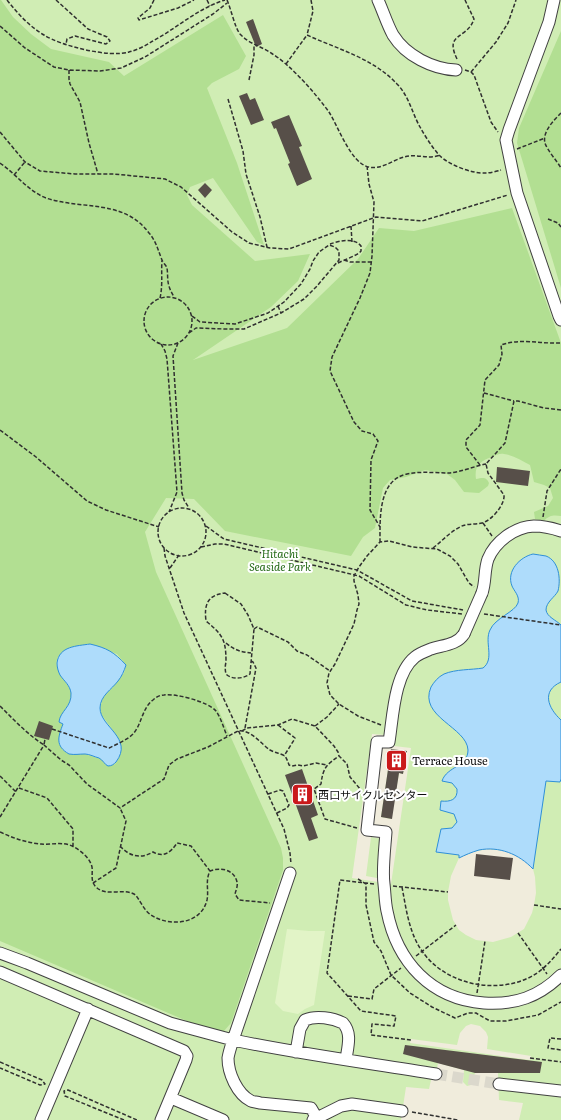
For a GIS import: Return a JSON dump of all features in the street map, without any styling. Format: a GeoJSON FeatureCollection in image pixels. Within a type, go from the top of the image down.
{"type":"FeatureCollection","features":[{"type":"Feature","properties":{"kind":"street"},"geometry":{"type":"LineString","coordinates":[[378,0],[392,33],[405,48],[421,60],[435,67],[446,70],[459,67]]}},
{"type":"Feature","properties":{"kind":"street"},"geometry":{"type":"LineString","coordinates":[[554,0],[549,22],[506,140],[517,193],[561,320]]}},
{"type":"Feature","properties":{"kind":"street"},"geometry":{"type":"LineString","coordinates":[[561,531],[542,526],[532,526],[512,532],[502,539],[488,559],[483,591],[464,634],[458,641],[422,653],[410,662],[405,669],[399,685],[389,742],[377,742],[367,830],[386,832],[384,885],[387,911],[400,951],[418,975],[444,992],[459,999],[497,1004],[515,1002],[536,994],[553,983],[561,975]]}},
{"type":"Feature","properties":{"kind":"street"},"geometry":{"type":"LineString","coordinates":[[290,873],[233,1040],[228,1058],[232,1078],[242,1094],[252,1101],[311,1108],[316,1119],[341,1106],[352,1104],[402,1110]]}},
{"type":"Feature","properties":{"kind":"street"},"geometry":{"type":"LineString","coordinates":[[0,953],[170,1023],[233,1040],[296,1052],[436,1074]]}},
{"type":"Feature","properties":{"kind":"street"},"geometry":{"type":"LineString","coordinates":[[0,972],[184,1051],[187,1056],[186,1060],[161,1120]]}},
{"type":"Feature","properties":{"kind":"street"},"geometry":{"type":"LineString","coordinates":[[41,1120],[88,1009]]}},
{"type":"Feature","properties":{"kind":"street"},"geometry":{"type":"LineString","coordinates":[[296,1052],[300,1029],[305,1020],[313,1017],[323,1018],[339,1021],[346,1026],[349,1035],[346,1059]]}},
{"type":"Feature","properties":{"kind":"street"},"geometry":{"type":"LineString","coordinates":[[499,1084],[561,1091]]}},
{"type":"Feature","properties":{"kind":"street"},"geometry":{"type":"LineString","coordinates":[[170,1098],[222,1120]]}},
{"type":"Feature","properties":{"kind":"path"},"geometry":{"type":"LineString","coordinates":[[7,0],[20,17],[45,36],[84,50],[106,53],[128,52],[151,43],[210,6],[226,0],[239,33],[254,45],[272,53],[302,81],[329,113],[349,149],[363,164],[370,167],[385,165],[402,157],[412,155],[430,158],[440,155]]}},
{"type":"Feature","properties":{"kind":"path"},"geometry":{"type":"LineString","coordinates":[[56,0],[88,29],[107,37],[110,41],[106,44],[75,36],[67,39],[66,44]]}},
{"type":"Feature","properties":{"kind":"path"},"geometry":{"type":"LineString","coordinates":[[154,0],[150,8],[138,18],[139,20],[178,8],[194,0]]}},
{"type":"Feature","properties":{"kind":"path"},"geometry":{"type":"LineString","coordinates":[[207,0],[210,6]]}},
{"type":"Feature","properties":{"kind":"path"},"geometry":{"type":"LineString","coordinates":[[285,64],[307,35],[313,11],[311,0]]}},
{"type":"Feature","properties":{"kind":"path"},"geometry":{"type":"LineString","coordinates":[[465,0],[474,19],[470,27],[453,40],[452,45],[459,67],[471,72],[474,75],[491,122],[506,140]]}},
{"type":"Feature","properties":{"kind":"path"},"geometry":{"type":"LineString","coordinates":[[471,72],[496,42],[508,23],[516,0]]}},
{"type":"Feature","properties":{"kind":"path"},"geometry":{"type":"LineString","coordinates":[[0,26],[25,48],[54,67],[70,70],[100,71],[120,68],[145,57],[228,3]]}},
{"type":"Feature","properties":{"kind":"path"},"geometry":{"type":"LineString","coordinates":[[307,35],[380,68],[398,84],[407,98],[420,126],[440,155],[460,168],[470,172],[487,174],[511,168]]}},
{"type":"Feature","properties":{"kind":"path"},"geometry":{"type":"LineString","coordinates":[[249,80],[254,55],[254,45]]}},
{"type":"Feature","properties":{"kind":"path"},"geometry":{"type":"LineString","coordinates":[[70,70],[70,84],[80,102],[89,143],[98,174]]}},
{"type":"Feature","properties":{"kind":"path"},"geometry":{"type":"LineString","coordinates":[[228,99],[243,151],[246,174],[260,217],[267,247]]}},
{"type":"Feature","properties":{"kind":"path"},"geometry":{"type":"LineString","coordinates":[[561,113],[552,121],[545,134],[545,143],[561,168]]}},
{"type":"Feature","properties":{"kind":"path"},"geometry":{"type":"LineString","coordinates":[[0,132],[25,162],[40,171],[165,179],[181,187],[232,232],[249,243],[267,247],[289,249],[376,217],[422,221],[517,193]]}},
{"type":"Feature","properties":{"kind":"path"},"geometry":{"type":"LineString","coordinates":[[509,152],[545,138]]}},
{"type":"Feature","properties":{"kind":"path"},"geometry":{"type":"LineString","coordinates":[[14,175],[25,162]]}},
{"type":"Feature","properties":{"kind":"path"},"geometry":{"type":"LineString","coordinates":[[0,163],[25,185],[45,197],[65,203],[112,208],[130,214],[148,231],[157,244],[162,260],[167,268],[168,285],[174,297]]}},
{"type":"Feature","properties":{"kind":"path"},"geometry":{"type":"LineString","coordinates":[[367,166],[369,184],[374,202],[372,262],[370,273],[360,298],[332,357],[330,371],[354,422],[362,431],[373,434],[378,441],[370,460],[370,510],[380,527]]}},
{"type":"Feature","properties":{"kind":"path"},"geometry":{"type":"LineString","coordinates":[[548,219],[558,223],[561,227]]}},
{"type":"Feature","properties":{"kind":"path"},"geometry":{"type":"LineString","coordinates":[[351,226],[352,242]]}},
{"type":"Feature","properties":{"kind":"path"},"geometry":{"type":"LineString","coordinates":[[192,316],[200,322],[235,324],[268,313],[284,302],[301,284],[319,252],[329,245],[342,240],[360,244],[361,251],[358,254],[335,264]]}},
{"type":"Feature","properties":{"kind":"path"},"geometry":{"type":"LineString","coordinates":[[189,333],[196,328],[244,329],[281,313],[304,299],[318,286],[339,260],[339,253],[335,247],[329,245]]}},
{"type":"Feature","properties":{"kind":"path"},"geometry":{"type":"LineString","coordinates":[[160,298],[163,286],[161,270],[162,260]]}},
{"type":"Feature","properties":{"kind":"path"},"geometry":{"type":"LineString","coordinates":[[344,260],[350,262],[372,262]]}},
{"type":"Feature","properties":{"kind":"path"},"geometry":{"type":"LineString","coordinates":[[174,297],[184,302],[188,306],[192,316],[192,327],[186,337],[178,343],[170,345],[161,344],[149,336],[146,331],[144,320],[147,309],[155,300],[160,298],[174,297]]}},
{"type":"Feature","properties":{"kind":"path"},"geometry":{"type":"LineString","coordinates":[[278,306],[281,313]]}},
{"type":"Feature","properties":{"kind":"path"},"geometry":{"type":"LineString","coordinates":[[480,465],[466,447],[466,440],[480,425],[485,380],[499,365],[502,354],[501,345],[512,341],[547,344],[561,343]]}},
{"type":"Feature","properties":{"kind":"path"},"geometry":{"type":"LineString","coordinates":[[178,343],[173,356],[182,493],[189,508],[200,515],[206,526],[224,539],[357,570],[412,601],[464,610]]}},
{"type":"Feature","properties":{"kind":"path"},"geometry":{"type":"LineString","coordinates":[[161,344],[167,359],[177,492],[169,512]]}},
{"type":"Feature","properties":{"kind":"path"},"geometry":{"type":"LineString","coordinates":[[484,393],[544,408],[561,410]]}},
{"type":"Feature","properties":{"kind":"path"},"geometry":{"type":"LineString","coordinates":[[380,542],[382,507],[385,492],[392,482],[407,474],[440,472],[451,473],[486,464],[505,443],[514,401]]}},
{"type":"Feature","properties":{"kind":"path"},"geometry":{"type":"LineString","coordinates":[[0,430],[36,457],[87,501],[106,510],[159,527]]}},
{"type":"Feature","properties":{"kind":"path"},"geometry":{"type":"LineString","coordinates":[[431,549],[459,527],[467,524],[482,523],[496,513],[503,504],[505,498],[502,491],[488,473],[486,464]]}},
{"type":"Feature","properties":{"kind":"path"},"geometry":{"type":"LineString","coordinates":[[542,526],[547,491],[561,469]]}},
{"type":"Feature","properties":{"kind":"path"},"geometry":{"type":"LineString","coordinates":[[189,508],[182,508],[169,512],[164,516],[159,527],[160,542],[168,551],[178,555],[187,555],[201,547],[224,544],[362,578],[406,604],[427,610],[464,615]]}},
{"type":"Feature","properties":{"kind":"path"},"geometry":{"type":"LineString","coordinates":[[482,523],[495,540]]}},
{"type":"Feature","properties":{"kind":"path"},"geometry":{"type":"LineString","coordinates":[[201,547],[206,537],[206,526]]}},
{"type":"Feature","properties":{"kind":"path"},"geometry":{"type":"LineString","coordinates":[[387,727],[358,716],[339,704],[330,695],[327,683],[330,671],[335,664],[354,624],[358,604],[358,595],[354,581],[354,576],[357,570],[380,542],[389,541],[412,547],[437,549],[450,556],[458,564],[472,587],[483,591]]}},
{"type":"Feature","properties":{"kind":"path"},"geometry":{"type":"LineString","coordinates":[[164,548],[165,556],[184,613],[284,830],[290,853],[290,873]]}},
{"type":"Feature","properties":{"kind":"path"},"geometry":{"type":"LineString","coordinates":[[170,568],[178,555]]}},
{"type":"Feature","properties":{"kind":"path"},"geometry":{"type":"LineString","coordinates":[[226,643],[225,669],[228,676],[232,678],[246,677],[250,674],[254,629],[241,604],[225,593],[214,596],[206,604],[204,610],[206,621],[216,629],[226,643],[233,649],[251,654]]}},
{"type":"Feature","properties":{"kind":"path"},"geometry":{"type":"LineString","coordinates":[[487,614],[561,625]]}},
{"type":"Feature","properties":{"kind":"path"},"geometry":{"type":"LineString","coordinates":[[254,629],[257,627],[288,642],[297,650],[330,671]]}},
{"type":"Feature","properties":{"kind":"path"},"geometry":{"type":"LineString","coordinates":[[245,729],[256,668],[251,661]]}},
{"type":"Feature","properties":{"kind":"path"},"geometry":{"type":"LineString","coordinates":[[52,729],[109,748],[132,734],[138,727],[152,700],[164,695],[172,695],[202,702],[216,711],[227,736]]}},
{"type":"Feature","properties":{"kind":"path"},"geometry":{"type":"LineString","coordinates":[[315,726],[339,704]]}},
{"type":"Feature","properties":{"kind":"path"},"geometry":{"type":"LineString","coordinates":[[0,706],[16,723],[69,765],[87,784],[120,808],[126,821],[116,868],[93,883]]}},
{"type":"Feature","properties":{"kind":"path"},"geometry":{"type":"LineString","coordinates":[[241,731],[245,729],[278,725],[292,719],[315,726],[334,746],[339,756],[347,764],[350,777],[361,790],[364,791]]}},
{"type":"Feature","properties":{"kind":"path"},"geometry":{"type":"LineString","coordinates":[[278,725],[294,738],[284,756]]}},
{"type":"Feature","properties":{"kind":"path"},"geometry":{"type":"LineString","coordinates":[[120,808],[164,779],[169,765],[176,759],[208,747],[238,731],[252,734],[270,750],[284,756],[289,765],[303,766],[316,763],[327,765]]}},
{"type":"Feature","properties":{"kind":"path"},"geometry":{"type":"LineString","coordinates":[[0,817],[44,745],[45,739]]}},
{"type":"Feature","properties":{"kind":"path"},"geometry":{"type":"LineString","coordinates":[[339,756],[327,765],[322,775],[321,784],[314,789],[325,819],[359,828]]}},
{"type":"Feature","properties":{"kind":"path"},"geometry":{"type":"LineString","coordinates":[[0,776],[16,792]]}},
{"type":"Feature","properties":{"kind":"path"},"geometry":{"type":"LineString","coordinates":[[19,788],[47,798],[72,829],[73,846]]}},
{"type":"Feature","properties":{"kind":"path"},"geometry":{"type":"LineString","coordinates":[[268,794],[280,790],[283,792],[289,805],[287,808],[276,813]]}},
{"type":"Feature","properties":{"kind":"path"},"geometry":{"type":"LineString","coordinates":[[0,832],[24,841],[41,844],[61,844],[73,846],[87,857],[90,862],[93,883],[96,887],[104,891],[128,891],[136,895],[141,906],[150,914],[160,920],[172,923],[184,922],[195,917],[202,910],[208,893],[206,884],[210,871]]}},
{"type":"Feature","properties":{"kind":"path"},"geometry":{"type":"LineString","coordinates":[[120,846],[125,851],[139,857],[146,856],[153,852],[157,854],[167,854],[177,843],[191,846],[210,871]]}},
{"type":"Feature","properties":{"kind":"path"},"geometry":{"type":"LineString","coordinates":[[210,871],[222,869],[232,874],[238,883],[235,894],[239,900],[280,904]]}},
{"type":"Feature","properties":{"kind":"path"},"geometry":{"type":"LineString","coordinates":[[358,879],[366,884]]}},
{"type":"Feature","properties":{"kind":"path"},"geometry":{"type":"LineString","coordinates":[[411,1040],[371,1035],[372,1024],[394,1026],[396,1016],[361,1011],[327,973],[340,880],[448,892]]}},
{"type":"Feature","properties":{"kind":"path"},"geometry":{"type":"LineString","coordinates":[[402,887],[414,937],[422,951],[447,974],[460,980],[478,985],[490,986],[509,984],[526,979],[543,969],[561,949]]}},
{"type":"Feature","properties":{"kind":"path"},"geometry":{"type":"LineString","coordinates":[[534,905],[561,908]]}},
{"type":"Feature","properties":{"kind":"path"},"geometry":{"type":"LineString","coordinates":[[348,996],[372,998],[374,989],[456,925]]}},
{"type":"Feature","properties":{"kind":"path"},"geometry":{"type":"LineString","coordinates":[[518,933],[539,963]]}},
{"type":"Feature","properties":{"kind":"path"},"geometry":{"type":"LineString","coordinates":[[479,980],[484,941]]}},
{"type":"Feature","properties":{"kind":"path"},"geometry":{"type":"LineString","coordinates":[[561,1039],[550,1038],[548,1048],[561,1050]]}},
{"type":"Feature","properties":{"kind":"path"},"geometry":{"type":"LineString","coordinates":[[530,1058],[561,1062]]}},
{"type":"Feature","properties":{"kind":"path"},"geometry":{"type":"LineString","coordinates":[[0,1062],[42,1080],[45,1084],[40,1084],[0,1068]]}},
{"type":"Feature","properties":{"kind":"path"},"geometry":{"type":"LineString","coordinates":[[124,1120],[65,1096],[64,1091],[68,1090],[137,1120]]}},
{"type":"Feature","properties":{"kind":"path"},"geometry":{"type":"LineString","coordinates":[[402,1110],[458,1120]]}},
{"type":"Feature","properties":{"kind":"green space","name":"Hitachi Seaside Park"},"geometry":{"type":"Polygon","coordinates":[[[0,0],[561,0],[561,1120],[0,1120],[0,0]]]}},
{"type":"Feature","properties":{"kind":"green space"},"geometry":{"type":"Polygon","coordinates":[[[0,0],[13,17],[31,34],[51,49],[109,62],[124,76],[223,15],[246,56],[239,69],[212,83],[207,88],[237,163],[264,245],[257,242],[213,178],[190,187],[187,195],[192,205],[255,261],[310,254],[298,281],[271,307],[193,360],[287,328],[358,259],[379,228],[414,231],[512,208],[561,343],[561,516],[552,516],[544,521],[535,519],[534,512],[548,506],[553,498],[550,488],[534,482],[530,465],[514,457],[502,454],[484,460],[477,467],[476,479],[485,478],[489,483],[488,486],[479,493],[464,492],[455,480],[447,474],[425,470],[406,477],[390,480],[383,488],[375,528],[363,537],[351,556],[225,531],[194,499],[166,498],[145,532],[156,572],[281,848],[283,858],[283,870],[231,1023],[224,1031],[215,1033],[0,941],[0,0]],[[90,644],[70,648],[64,651],[57,660],[57,666],[60,674],[69,687],[71,693],[70,703],[60,717],[63,724],[59,737],[62,748],[69,754],[85,754],[101,759],[110,766],[115,764],[119,758],[117,736],[101,714],[100,708],[103,698],[124,673],[126,665],[117,654],[90,644]]]}},
{"type":"Feature","properties":{"kind":"green space"},"geometry":{"type":"Polygon","coordinates":[[[561,31],[561,288],[517,143],[519,128],[561,31]]]}},
{"type":"Feature","properties":{"kind":"green space"},"geometry":{"type":"Polygon","coordinates":[[[287,929],[325,931],[314,1005],[298,1014],[283,1011],[275,1003],[287,929]]]}},
{"type":"Feature","properties":{"kind":"shaded area"},"geometry":{"type":"Polygon","coordinates":[[[398,715],[394,746],[411,748],[391,884],[352,878],[372,734],[386,735],[398,715]],[[391,749],[381,817],[391,819],[399,773],[403,774],[407,751],[391,749]],[[371,837],[366,876],[377,878],[383,839],[371,837]]]}},
{"type":"Feature","properties":{"kind":"shaded area"},"geometry":{"type":"Polygon","coordinates":[[[487,849],[506,851],[519,857],[533,869],[535,877],[536,893],[534,905],[532,913],[524,929],[511,937],[493,942],[476,940],[459,930],[453,920],[448,900],[451,876],[459,858],[473,852],[487,849]]]}},
{"type":"Feature","properties":{"kind":"shaded area"},"geometry":{"type":"Polygon","coordinates":[[[471,1024],[480,1026],[486,1032],[488,1037],[487,1049],[531,1056],[530,1060],[410,1043],[411,1039],[457,1045],[460,1033],[466,1026],[471,1024]]]}},
{"type":"Feature","properties":{"kind":"shaded area"},"geometry":{"type":"Polygon","coordinates":[[[438,1063],[464,1070],[463,1082],[467,1086],[471,1085],[475,1073],[498,1073],[499,1100],[523,1103],[519,1120],[401,1120],[406,1087],[429,1089],[431,1080],[435,1078],[438,1063]]]}},
{"type":"Feature","properties":{"kind":"water"},"geometry":{"type":"Polygon","coordinates":[[[533,554],[550,558],[556,566],[559,576],[558,591],[547,604],[546,610],[550,617],[561,625],[561,682],[551,690],[549,700],[550,705],[556,715],[561,720],[561,779],[560,782],[546,781],[533,869],[515,855],[501,850],[479,850],[459,858],[459,855],[436,852],[441,829],[452,828],[457,822],[454,814],[440,810],[441,801],[453,800],[457,793],[457,789],[452,783],[442,781],[448,772],[465,760],[468,750],[466,742],[437,714],[431,706],[429,697],[431,687],[442,675],[453,671],[483,668],[486,664],[489,655],[488,635],[490,630],[496,622],[513,609],[518,603],[518,596],[512,586],[511,580],[513,570],[519,561],[533,554]]]}},
{"type":"Feature","properties":{"kind":"water"},"geometry":{"type":"Polygon","coordinates":[[[90,644],[110,651],[126,665],[121,677],[104,696],[100,708],[101,715],[119,739],[121,746],[120,754],[116,762],[109,766],[99,758],[90,755],[69,754],[61,748],[59,741],[63,724],[59,722],[60,718],[70,702],[71,693],[68,685],[60,675],[57,668],[58,657],[69,648],[90,644]]]}},
{"type":"Feature","properties":{"kind":"building"},"geometry":{"type":"Polygon","coordinates":[[[253,19],[262,44],[256,47],[246,22],[253,19]]]}},
{"type":"Feature","properties":{"kind":"building"},"geometry":{"type":"Polygon","coordinates":[[[247,93],[250,100],[255,98],[264,120],[251,125],[239,96],[247,93]]]}},
{"type":"Feature","properties":{"kind":"building"},"geometry":{"type":"Polygon","coordinates":[[[289,115],[302,146],[299,147],[312,179],[297,186],[288,164],[290,163],[276,128],[274,129],[271,122],[289,115]]]}},
{"type":"Feature","properties":{"kind":"building"},"geometry":{"type":"Polygon","coordinates":[[[205,183],[212,190],[205,198],[198,190],[205,183]]]}},
{"type":"Feature","properties":{"kind":"building"},"geometry":{"type":"Polygon","coordinates":[[[497,467],[530,471],[528,486],[496,482],[497,467]]]}},
{"type":"Feature","properties":{"kind":"building"},"geometry":{"type":"Polygon","coordinates":[[[39,721],[53,726],[49,740],[34,736],[39,721]]]}},
{"type":"Feature","properties":{"kind":"building"},"geometry":{"type":"Polygon","coordinates":[[[391,749],[407,751],[403,774],[399,773],[392,819],[381,817],[391,749]]]}},
{"type":"Feature","properties":{"kind":"building","name":"西口サイクルセンター"},"geometry":{"type":"Polygon","coordinates":[[[302,769],[318,815],[311,818],[318,838],[309,841],[285,775],[302,769]]]}},
{"type":"Feature","properties":{"kind":"building"},"geometry":{"type":"Polygon","coordinates":[[[476,854],[513,858],[510,880],[474,876],[476,854]]]}},
{"type":"Feature","properties":{"kind":"building"},"geometry":{"type":"Polygon","coordinates":[[[405,1045],[542,1062],[540,1073],[475,1073],[403,1054],[405,1045]]]}},
{"type":"Feature","properties":{"kind":"tunnel"},"geometry":{"type":"LineString","coordinates":[[436,1074],[499,1084]]}},
{"type":"Feature","properties":{"kind":"place","name":"Terrace House"},"geometry":{"type":"Point","coordinates":[397,761]}},
{"type":"Feature","properties":{"kind":"place","name":"西口サイクルセンター"},"geometry":{"type":"Point","coordinates":[302,795]}}]}
